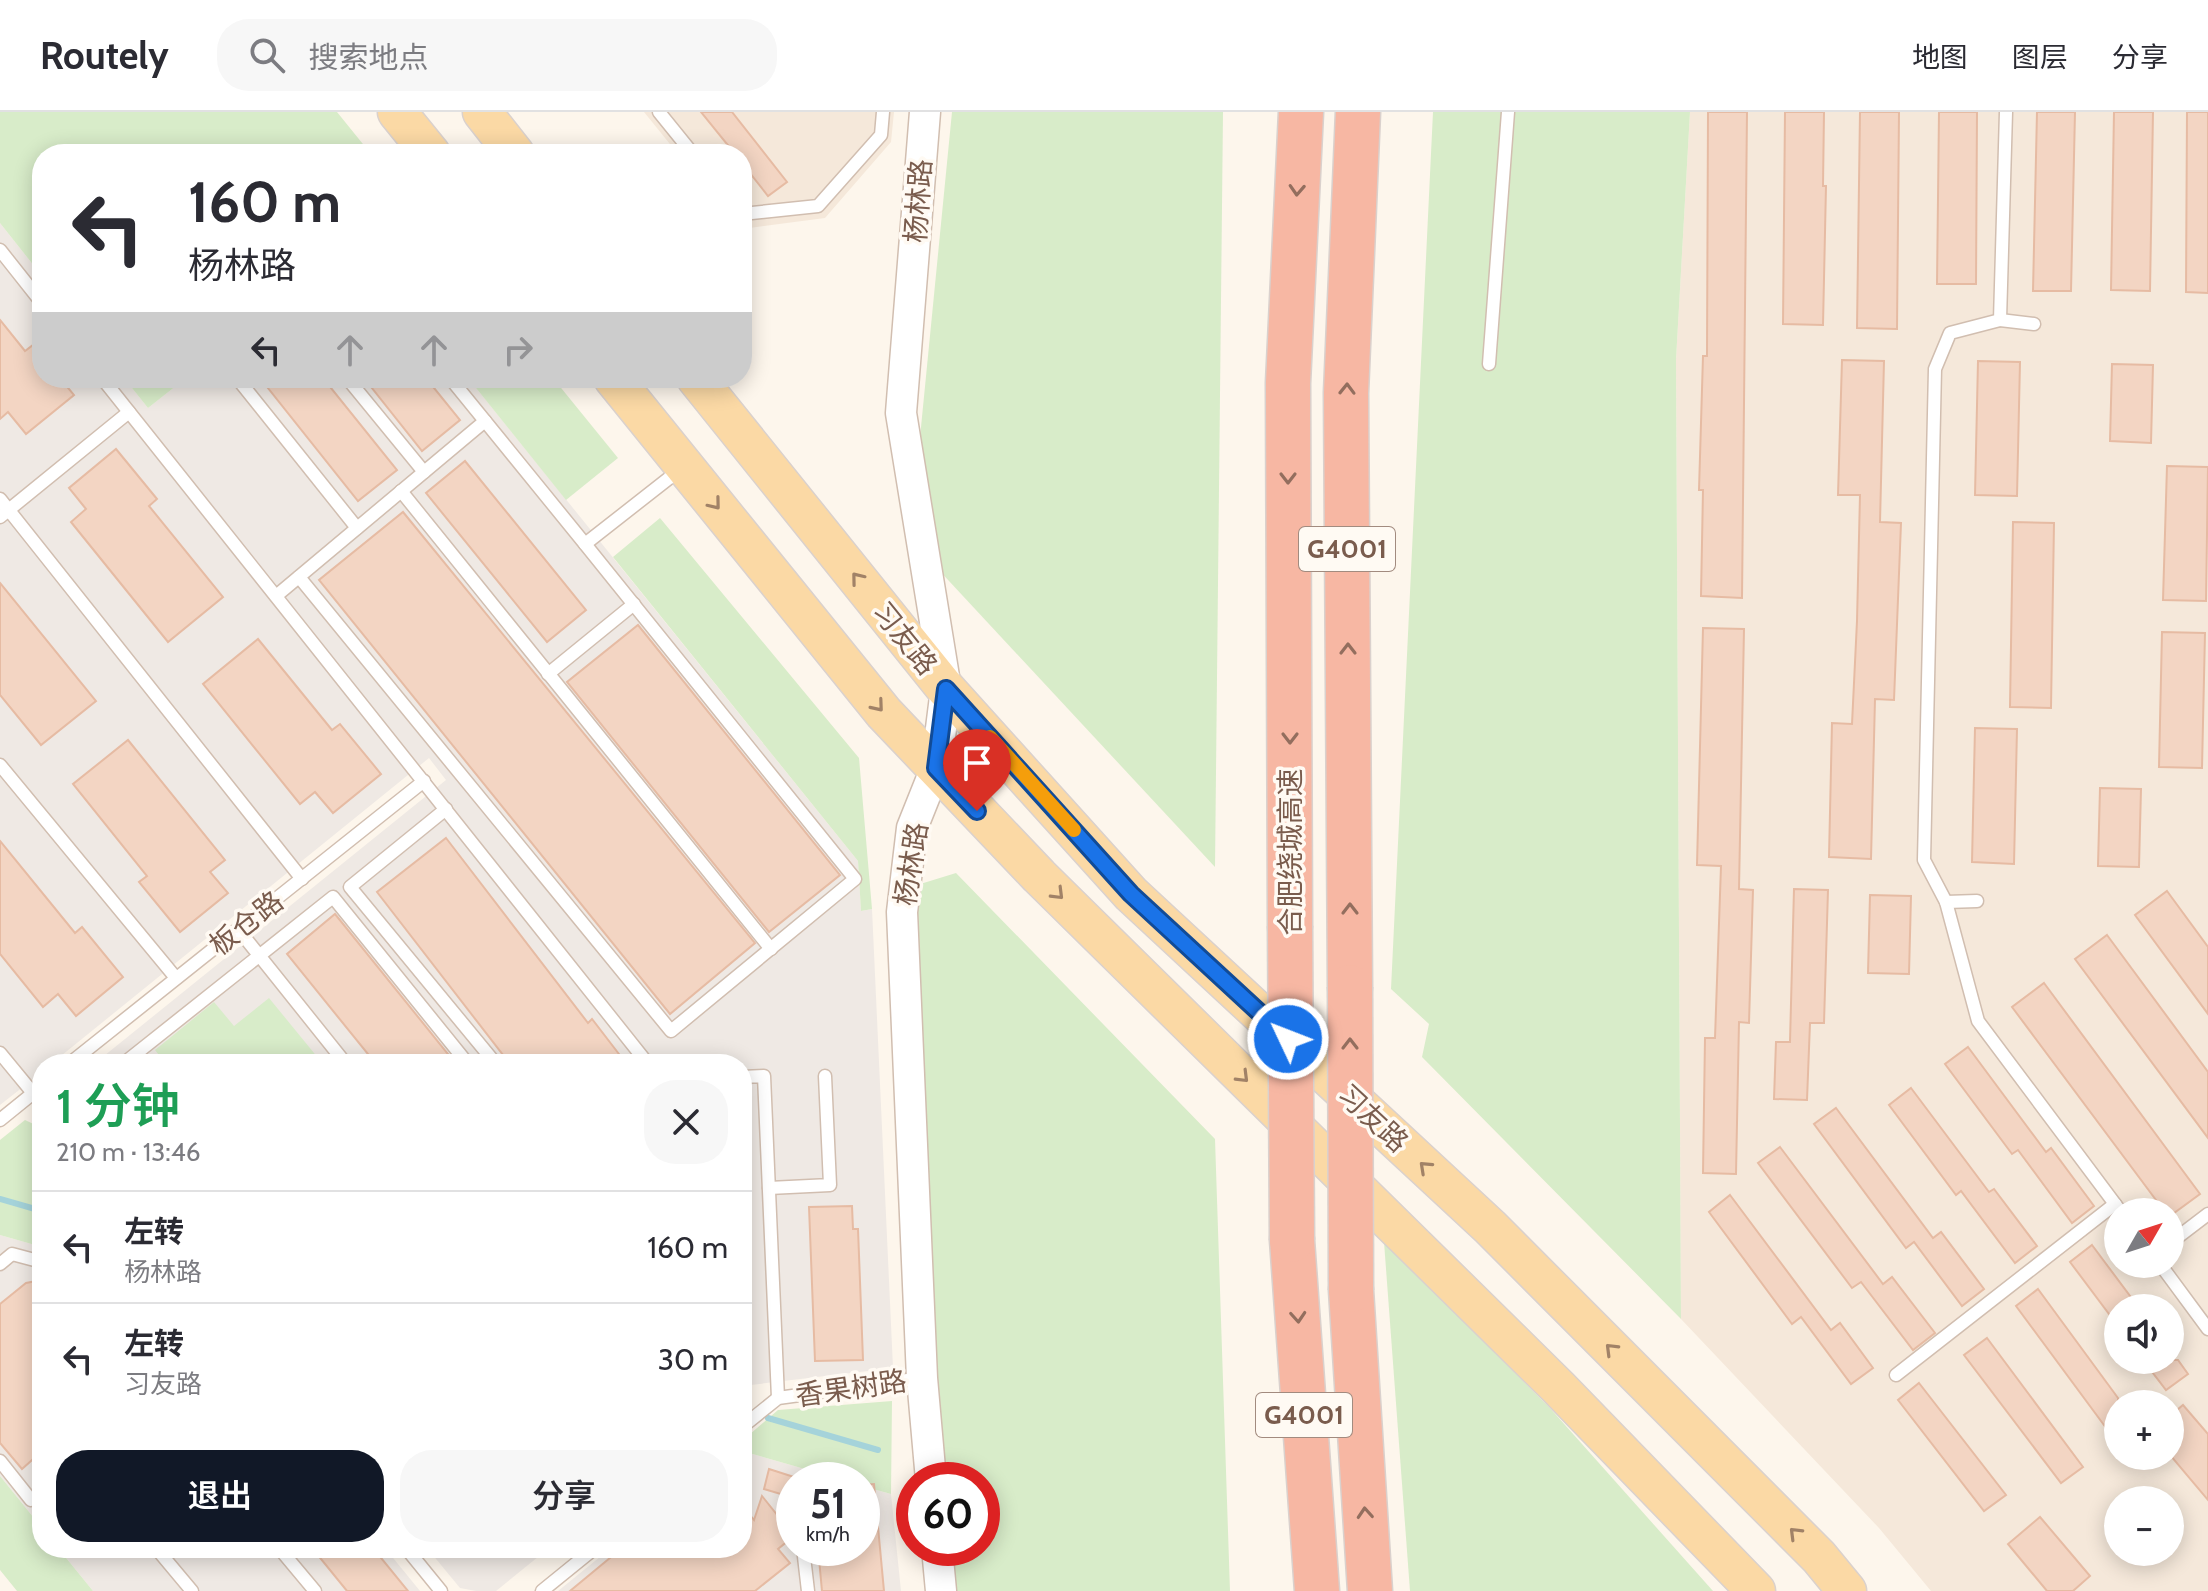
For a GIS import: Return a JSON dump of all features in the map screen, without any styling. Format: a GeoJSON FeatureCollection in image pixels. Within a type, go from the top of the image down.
{"type":"FeatureCollection","features":[{"type":"Feature","properties":{"kind":"highway","name":"合肥绕城高速"},"geometry":{"type":"LineString","coordinates":[[1301,112],[1288,383],[1292,1240],[1317,1591]]}},
{"type":"Feature","properties":{"kind":"highway","name":"合肥绕城高速"},"geometry":{"type":"LineString","coordinates":[[1358,112],[1346,393],[1351,1290],[1370,1591]]}},
{"type":"Feature","properties":{"kind":"main road"},"geometry":{"type":"LineString","coordinates":[[397,112],[423,144]]}},
{"type":"Feature","properties":{"kind":"main road"},"geometry":{"type":"LineString","coordinates":[[482,112],[507,144]]}},
{"type":"Feature","properties":{"kind":"main road"},"geometry":{"type":"LineString","coordinates":[[621,388],[884,713],[1039,876],[1558,1387],[1756,1591]]}},
{"type":"Feature","properties":{"kind":"main road","name":"习友路"},"geometry":{"type":"LineString","coordinates":[[704,388],[946,689],[1131,894],[1490,1227],[1819,1557],[1847,1591]]}},
{"type":"Feature","properties":{"kind":"street","name":"杨林路"},"geometry":{"type":"LineString","coordinates":[[925,112],[901,413],[946,689],[936,768],[912,828],[902,912],[922,1378],[929,1462]]}},
{"type":"Feature","properties":{"kind":"street"},"geometry":{"type":"LineString","coordinates":[[939,1566],[941,1591]]}},
{"type":"Feature","properties":{"kind":"lane"},"geometry":{"type":"LineString","coordinates":[[659,112],[685,144]]}},
{"type":"Feature","properties":{"kind":"lane"},"geometry":{"type":"LineString","coordinates":[[752,213],[818,206],[881,135],[883,112]]}},
{"type":"Feature","properties":{"kind":"lane"},"geometry":{"type":"LineString","coordinates":[[1489,364],[1508,112]]}},
{"type":"Feature","properties":{"kind":"lane"},"geometry":{"type":"LineString","coordinates":[[2000,320],[2006,112]]}},
{"type":"Feature","properties":{"kind":"lane"},"geometry":{"type":"LineString","coordinates":[[0,250],[32,290]]}},
{"type":"Feature","properties":{"kind":"lane"},"geometry":{"type":"LineString","coordinates":[[2034,324],[2000,320],[1950,333],[1935,369],[1924,860],[1946,902],[1978,1021],[2111,1198]]}},
{"type":"Feature","properties":{"kind":"lane"},"geometry":{"type":"LineString","coordinates":[[110,388],[640,1054]]}},
{"type":"Feature","properties":{"kind":"lane"},"geometry":{"type":"LineString","coordinates":[[245,388],[357,528]]}},
{"type":"Feature","properties":{"kind":"lane"},"geometry":{"type":"LineString","coordinates":[[355,388],[424,472]]}},
{"type":"Feature","properties":{"kind":"lane"},"geometry":{"type":"LineString","coordinates":[[299,577],[671,1031],[855,879],[458,388]]}},
{"type":"Feature","properties":{"kind":"lane"},"geometry":{"type":"LineString","coordinates":[[129,412],[3,509],[302,879]]}},
{"type":"Feature","properties":{"kind":"lane"},"geometry":{"type":"LineString","coordinates":[[276,596],[485,421]]}},
{"type":"Feature","properties":{"kind":"lane"},"geometry":{"type":"LineString","coordinates":[[585,544],[684,466]]}},
{"type":"Feature","properties":{"kind":"lane"},"geometry":{"type":"LineString","coordinates":[[401,491],[771,949]]}},
{"type":"Feature","properties":{"kind":"lane"},"geometry":{"type":"LineString","coordinates":[[548,674],[634,604]]}},
{"type":"Feature","properties":{"kind":"lane"},"geometry":{"type":"LineString","coordinates":[[0,765],[176,978]]}},
{"type":"Feature","properties":{"kind":"lane","name":"板仓路"},"geometry":{"type":"LineString","coordinates":[[81,1054],[424,781]]}},
{"type":"Feature","properties":{"kind":"lane"},"geometry":{"type":"LineString","coordinates":[[446,809],[350,887],[488,1054]]}},
{"type":"Feature","properties":{"kind":"lane"},"geometry":{"type":"LineString","coordinates":[[136,1054],[333,897],[460,1054]]}},
{"type":"Feature","properties":{"kind":"lane"},"geometry":{"type":"LineString","coordinates":[[1946,902],[1977,901]]}},
{"type":"Feature","properties":{"kind":"lane"},"geometry":{"type":"LineString","coordinates":[[238,929],[338,1054]]}},
{"type":"Feature","properties":{"kind":"lane"},"geometry":{"type":"LineString","coordinates":[[0,1053],[32,1083]]}},
{"type":"Feature","properties":{"kind":"lane"},"geometry":{"type":"LineString","coordinates":[[752,1077],[764,1076],[778,1398]]}},
{"type":"Feature","properties":{"kind":"lane"},"geometry":{"type":"LineString","coordinates":[[769,1188],[830,1185],[825,1076]]}},
{"type":"Feature","properties":{"kind":"lane"},"geometry":{"type":"LineString","coordinates":[[0,1120],[32,1094]]}},
{"type":"Feature","properties":{"kind":"lane"},"geometry":{"type":"LineString","coordinates":[[2184,1232],[2208,1214]]}},
{"type":"Feature","properties":{"kind":"lane"},"geometry":{"type":"LineString","coordinates":[[1896,1375],[2104,1219]]}},
{"type":"Feature","properties":{"kind":"lane"},"geometry":{"type":"LineString","coordinates":[[0,1264],[12,1254],[32,1259]]}},
{"type":"Feature","properties":{"kind":"lane"},"geometry":{"type":"LineString","coordinates":[[2170,1278],[2208,1329]]}},
{"type":"Feature","properties":{"kind":"lane","name":"香果树路"},"geometry":{"type":"LineString","coordinates":[[752,1419],[778,1398],[922,1378]]}},
{"type":"Feature","properties":{"kind":"lane"},"geometry":{"type":"LineString","coordinates":[[0,1461],[32,1499]]}},
{"type":"Feature","properties":{"kind":"lane"},"geometry":{"type":"LineString","coordinates":[[164,1558],[192,1591]]}},
{"type":"Feature","properties":{"kind":"lane"},"geometry":{"type":"LineString","coordinates":[[287,1558],[315,1591]]}},
{"type":"Feature","properties":{"kind":"lane"},"geometry":{"type":"LineString","coordinates":[[414,1558],[441,1591]]}},
{"type":"Feature","properties":{"kind":"lane"},"geometry":{"type":"LineString","coordinates":[[542,1591],[583,1558]]}},
{"type":"Feature","properties":{"kind":"lane"},"geometry":{"type":"LineString","coordinates":[[805,1566],[808,1591]]}},
{"type":"Feature","properties":{"kind":"shaded area"},"geometry":{"type":"Polygon","coordinates":[[[644,112],[894,112],[891,142],[825,218],[752,228],[752,144],[670,144],[644,112]]]}},
{"type":"Feature","properties":{"kind":"shaded area"},"geometry":{"type":"Polygon","coordinates":[[[1690,112],[2208,112],[2208,1591],[1931,1591],[1879,1528],[1681,1319],[1676,360],[1690,112]]]}},
{"type":"Feature","properties":{"kind":"shaded area"},"geometry":{"type":"Polygon","coordinates":[[[0,223],[32,263],[32,388],[132,388],[148,408],[173,388],[476,388],[858,861],[861,911],[872,909],[893,1368],[752,1385],[752,1054],[106,1054],[446,780],[429,758],[63,1054],[32,1054],[32,1080],[0,1105],[0,223]]]}},
{"type":"Feature","properties":{"kind":"shaded area"},"geometry":{"type":"Polygon","coordinates":[[[0,1235],[32,1244],[32,1516],[0,1476],[0,1235]]]}},
{"type":"Feature","properties":{"kind":"shaded area"},"geometry":{"type":"Polygon","coordinates":[[[752,1454],[780,1462],[776,1462],[776,1566],[880,1566],[880,1491],[891,1494],[896,1566],[901,1591],[558,1591],[599,1558],[752,1558],[752,1454]]]}},
{"type":"Feature","properties":{"kind":"shaded area"},"geometry":{"type":"Polygon","coordinates":[[[66,1558],[393,1558],[420,1591],[93,1591],[66,1558]]]}},
{"type":"Feature","properties":{"kind":"shaded area"},"geometry":{"type":"Polygon","coordinates":[[[435,1558],[537,1558],[496,1591],[460,1588],[435,1558]]]}},
{"type":"Feature","properties":{"kind":"green space"},"geometry":{"type":"Polygon","coordinates":[[[0,112],[337,112],[363,144],[32,144],[32,263],[0,223],[0,112]]]}},
{"type":"Feature","properties":{"kind":"green space"},"geometry":{"type":"Polygon","coordinates":[[[952,112],[1223,112],[1215,867],[910,539],[952,112]]]}},
{"type":"Feature","properties":{"kind":"green space"},"geometry":{"type":"Polygon","coordinates":[[[1433,112],[1690,112],[1676,360],[1681,1319],[1422,1057],[1429,1024],[1391,989],[1433,112]]]}},
{"type":"Feature","properties":{"kind":"green space"},"geometry":{"type":"Polygon","coordinates":[[[132,388],[173,388],[148,408],[132,388]]]}},
{"type":"Feature","properties":{"kind":"green space"},"geometry":{"type":"Polygon","coordinates":[[[476,388],[561,388],[618,458],[566,500],[476,388]]]}},
{"type":"Feature","properties":{"kind":"green space"},"geometry":{"type":"Polygon","coordinates":[[[660,518],[859,758],[872,909],[861,911],[858,861],[613,557],[660,518]]]}},
{"type":"Feature","properties":{"kind":"green space"},"geometry":{"type":"Polygon","coordinates":[[[956,873],[1215,1139],[1230,1591],[956,1591],[953,1566],[1000,1566],[1000,1462],[942,1462],[910,947],[917,885],[956,873]]]}},
{"type":"Feature","properties":{"kind":"green space"},"geometry":{"type":"Polygon","coordinates":[[[269,998],[315,1054],[158,1054],[155,1050],[214,1002],[234,1026],[269,998]]]}},
{"type":"Feature","properties":{"kind":"green space"},"geometry":{"type":"Polygon","coordinates":[[[25,1120],[32,1123],[32,1244],[0,1235],[0,1140],[25,1120]]]}},
{"type":"Feature","properties":{"kind":"green space"},"geometry":{"type":"Polygon","coordinates":[[[1384,1242],[1549,1407],[1713,1591],[1410,1591],[1384,1242]]]}},
{"type":"Feature","properties":{"kind":"green space"},"geometry":{"type":"Polygon","coordinates":[[[892,1401],[891,1494],[880,1491],[880,1462],[780,1462],[752,1454],[752,1432],[778,1410],[892,1401]]]}},
{"type":"Feature","properties":{"kind":"green space"},"geometry":{"type":"Polygon","coordinates":[[[0,1476],[32,1516],[32,1558],[66,1558],[93,1591],[17,1591],[0,1570],[0,1476]]]}},
{"type":"Feature","properties":{"kind":"building"},"geometry":{"type":"Polygon","coordinates":[[[701,112],[732,112],[787,182],[768,196],[752,176],[752,144],[727,144],[701,112]]]}},
{"type":"Feature","properties":{"kind":"building"},"geometry":{"type":"Polygon","coordinates":[[[1708,112],[1747,112],[1742,598],[1701,596],[1703,490],[1699,490],[1703,356],[1707,356],[1708,112]]]}},
{"type":"Feature","properties":{"kind":"building"},"geometry":{"type":"Polygon","coordinates":[[[1785,112],[1824,112],[1823,325],[1783,324],[1785,112]]]}},
{"type":"Feature","properties":{"kind":"building"},"geometry":{"type":"Polygon","coordinates":[[[1860,112],[1899,112],[1897,329],[1857,328],[1860,112]]]}},
{"type":"Feature","properties":{"kind":"building"},"geometry":{"type":"Polygon","coordinates":[[[1939,112],[1977,112],[1976,284],[1937,284],[1939,112]]]}},
{"type":"Feature","properties":{"kind":"building"},"geometry":{"type":"Polygon","coordinates":[[[2037,112],[2075,112],[2071,291],[2033,291],[2037,112]]]}},
{"type":"Feature","properties":{"kind":"building"},"geometry":{"type":"Polygon","coordinates":[[[2114,112],[2153,112],[2150,291],[2111,290],[2114,112]]]}},
{"type":"Feature","properties":{"kind":"building"},"geometry":{"type":"Polygon","coordinates":[[[2187,112],[2208,112],[2208,293],[2186,292],[2187,112]]]}},
{"type":"Feature","properties":{"kind":"building"},"geometry":{"type":"Polygon","coordinates":[[[0,320],[25,351],[32,346],[32,388],[68,388],[74,395],[26,434],[8,412],[0,419],[0,320]]]}},
{"type":"Feature","properties":{"kind":"building"},"geometry":{"type":"Polygon","coordinates":[[[1842,360],[1884,361],[1880,522],[1901,523],[1894,700],[1875,699],[1871,859],[1829,857],[1832,723],[1852,724],[1857,621],[1860,495],[1838,495],[1842,360]]]}},
{"type":"Feature","properties":{"kind":"building"},"geometry":{"type":"Polygon","coordinates":[[[1978,361],[2020,362],[2017,496],[1975,495],[1978,361]]]}},
{"type":"Feature","properties":{"kind":"building"},"geometry":{"type":"Polygon","coordinates":[[[2112,364],[2153,365],[2151,443],[2110,441],[2112,364]]]}},
{"type":"Feature","properties":{"kind":"building"},"geometry":{"type":"Polygon","coordinates":[[[268,388],[331,388],[397,470],[358,501],[268,388]]]}},
{"type":"Feature","properties":{"kind":"building"},"geometry":{"type":"Polygon","coordinates":[[[372,388],[434,388],[460,420],[422,451],[372,388]]]}},
{"type":"Feature","properties":{"kind":"building"},"geometry":{"type":"Polygon","coordinates":[[[116,449],[157,499],[149,506],[223,597],[168,642],[71,522],[86,509],[69,488],[116,449]]]}},
{"type":"Feature","properties":{"kind":"building"},"geometry":{"type":"Polygon","coordinates":[[[465,461],[586,610],[547,642],[426,493],[465,461]]]}},
{"type":"Feature","properties":{"kind":"building"},"geometry":{"type":"Polygon","coordinates":[[[2167,466],[2208,467],[2206,601],[2163,600],[2167,466]]]}},
{"type":"Feature","properties":{"kind":"building"},"geometry":{"type":"Polygon","coordinates":[[[403,512],[755,943],[670,1014],[319,580],[403,512]]]}},
{"type":"Feature","properties":{"kind":"building"},"geometry":{"type":"Polygon","coordinates":[[[2013,522],[2054,523],[2051,708],[2010,707],[2013,522]]]}},
{"type":"Feature","properties":{"kind":"building"},"geometry":{"type":"Polygon","coordinates":[[[0,583],[96,701],[41,745],[0,695],[0,583]]]}},
{"type":"Feature","properties":{"kind":"building"},"geometry":{"type":"Polygon","coordinates":[[[638,625],[840,875],[769,932],[567,682],[638,625]]]}},
{"type":"Feature","properties":{"kind":"building"},"geometry":{"type":"Polygon","coordinates":[[[1703,628],[1744,629],[1739,889],[1753,890],[1749,1023],[1739,1022],[1736,1174],[1703,1173],[1705,1038],[1715,1038],[1721,866],[1697,865],[1703,628]]]}},
{"type":"Feature","properties":{"kind":"building"},"geometry":{"type":"Polygon","coordinates":[[[2162,632],[2205,633],[2202,768],[2159,767],[2162,632]]]}},
{"type":"Feature","properties":{"kind":"building"},"geometry":{"type":"Polygon","coordinates":[[[258,639],[332,730],[340,724],[381,774],[333,813],[315,792],[300,804],[203,684],[258,639]]]}},
{"type":"Feature","properties":{"kind":"building"},"geometry":{"type":"Polygon","coordinates":[[[1975,728],[2017,729],[2014,864],[1972,862],[1975,728]]]}},
{"type":"Feature","properties":{"kind":"building"},"geometry":{"type":"Polygon","coordinates":[[[128,740],[225,860],[210,872],[228,893],[180,932],[139,882],[147,876],[73,784],[128,740]]]}},
{"type":"Feature","properties":{"kind":"building"},"geometry":{"type":"Polygon","coordinates":[[[2100,788],[2141,789],[2139,867],[2098,866],[2100,788]]]}},
{"type":"Feature","properties":{"kind":"building"},"geometry":{"type":"Polygon","coordinates":[[[446,838],[588,1023],[592,1019],[619,1054],[502,1054],[377,892],[446,838]]]}},
{"type":"Feature","properties":{"kind":"building"},"geometry":{"type":"Polygon","coordinates":[[[0,841],[75,933],[82,927],[123,977],[76,1016],[58,994],[43,1007],[0,954],[0,841]]]}},
{"type":"Feature","properties":{"kind":"building"},"geometry":{"type":"Polygon","coordinates":[[[1794,889],[1828,890],[1824,1023],[1810,1023],[1807,1100],[1774,1099],[1776,1042],[1790,1042],[1794,889]]]}},
{"type":"Feature","properties":{"kind":"building"},"geometry":{"type":"Polygon","coordinates":[[[2167,891],[2208,947],[2208,1014],[2135,915],[2167,891]]]}},
{"type":"Feature","properties":{"kind":"building"},"geometry":{"type":"Polygon","coordinates":[[[1870,895],[1911,896],[1909,974],[1868,973],[1870,895]]]}},
{"type":"Feature","properties":{"kind":"building"},"geometry":{"type":"Polygon","coordinates":[[[335,914],[448,1054],[368,1054],[287,954],[335,914]]]}},
{"type":"Feature","properties":{"kind":"building"},"geometry":{"type":"Polygon","coordinates":[[[2107,935],[2208,1072],[2208,1138],[2075,959],[2107,935]]]}},
{"type":"Feature","properties":{"kind":"building"},"geometry":{"type":"Polygon","coordinates":[[[2044,983],[2200,1194],[2184,1206],[2184,1198],[2155,1198],[2012,1007],[2044,983]]]}},
{"type":"Feature","properties":{"kind":"building"},"geometry":{"type":"Polygon","coordinates":[[[1968,1047],[2046,1152],[2051,1148],[2094,1206],[2072,1223],[2018,1150],[2012,1154],[1945,1064],[1968,1047]]]}},
{"type":"Feature","properties":{"kind":"building"},"geometry":{"type":"Polygon","coordinates":[[[1911,1088],[1989,1192],[1994,1189],[2037,1246],[2015,1263],[1961,1191],[1956,1195],[1889,1105],[1911,1088]]]}},
{"type":"Feature","properties":{"kind":"building"},"geometry":{"type":"Polygon","coordinates":[[[1836,1108],[1933,1238],[1941,1232],[1984,1289],[1962,1306],[1914,1242],[1906,1248],[1814,1124],[1836,1108]]]}},
{"type":"Feature","properties":{"kind":"building"},"geometry":{"type":"Polygon","coordinates":[[[1780,1147],[1883,1284],[1892,1277],[1935,1333],[1913,1350],[1861,1282],[1852,1288],[1758,1163],[1780,1147]]]}},
{"type":"Feature","properties":{"kind":"building"},"geometry":{"type":"Polygon","coordinates":[[[1730,1195],[1831,1330],[1840,1323],[1873,1368],[1851,1384],[1801,1317],[1792,1324],[1709,1212],[1730,1195]]]}},
{"type":"Feature","properties":{"kind":"building"},"geometry":{"type":"Polygon","coordinates":[[[852,1206],[853,1229],[858,1229],[863,1360],[815,1361],[809,1207],[852,1206]]]}},
{"type":"Feature","properties":{"kind":"building"},"geometry":{"type":"Polygon","coordinates":[[[2092,1245],[2104,1261],[2104,1278],[2117,1278],[2129,1294],[2104,1294],[2104,1307],[2070,1262],[2092,1245]]]}},
{"type":"Feature","properties":{"kind":"building"},"geometry":{"type":"Polygon","coordinates":[[[32,1282],[32,1460],[22,1469],[0,1443],[0,1304],[26,1283],[32,1282]]]}},
{"type":"Feature","properties":{"kind":"building"},"geometry":{"type":"Polygon","coordinates":[[[2038,1289],[2112,1390],[2104,1390],[2104,1425],[2016,1306],[2038,1289]]]}},
{"type":"Feature","properties":{"kind":"building"},"geometry":{"type":"Polygon","coordinates":[[[1987,1338],[2083,1467],[2061,1483],[1964,1355],[1987,1338]]]}},
{"type":"Feature","properties":{"kind":"building"},"geometry":{"type":"Polygon","coordinates":[[[2184,1368],[2188,1374],[2166,1390],[2154,1374],[2184,1374],[2184,1368]]]}},
{"type":"Feature","properties":{"kind":"building"},"geometry":{"type":"Polygon","coordinates":[[[1919,1383],[2006,1495],[1984,1511],[1898,1400],[1919,1383]]]}},
{"type":"Feature","properties":{"kind":"building"},"geometry":{"type":"Polygon","coordinates":[[[2184,1406],[2208,1434],[2208,1500],[2183,1470],[2184,1406]]]}},
{"type":"Feature","properties":{"kind":"building"},"geometry":{"type":"Polygon","coordinates":[[[769,1469],[776,1471],[776,1493],[764,1489],[769,1469]]]}},
{"type":"Feature","properties":{"kind":"building"},"geometry":{"type":"Polygon","coordinates":[[[762,1496],[776,1514],[776,1566],[786,1566],[755,1591],[570,1591],[610,1558],[752,1558],[752,1518],[754,1520],[762,1496]]]}},
{"type":"Feature","properties":{"kind":"building"},"geometry":{"type":"Polygon","coordinates":[[[2040,1517],[2090,1576],[2073,1591],[2047,1591],[2008,1544],[2040,1517]]]}},
{"type":"Feature","properties":{"kind":"building"},"geometry":{"type":"Polygon","coordinates":[[[880,1548],[884,1591],[822,1591],[820,1566],[880,1566],[880,1548]]]}},
{"type":"Feature","properties":{"kind":"building"},"geometry":{"type":"Polygon","coordinates":[[[320,1558],[381,1558],[408,1591],[347,1591],[320,1558]]]}},
{"type":"Feature","properties":{"kind":"waterway"},"geometry":{"type":"LineString","coordinates":[[0,1199],[32,1208]]}},
{"type":"Feature","properties":{"kind":"waterway"},"geometry":{"type":"LineString","coordinates":[[768,1418],[878,1450]]}},
{"type":"Feature","properties":{"kind":"slow traffic"},"geometry":{"type":"LineString","coordinates":[[990,737],[1074,830]]}},
{"type":"Feature","properties":{"kind":"route"},"geometry":{"type":"LineString","coordinates":[[977,811],[936,768],[946,689],[1131,894],[1288,1039]]}}]}
